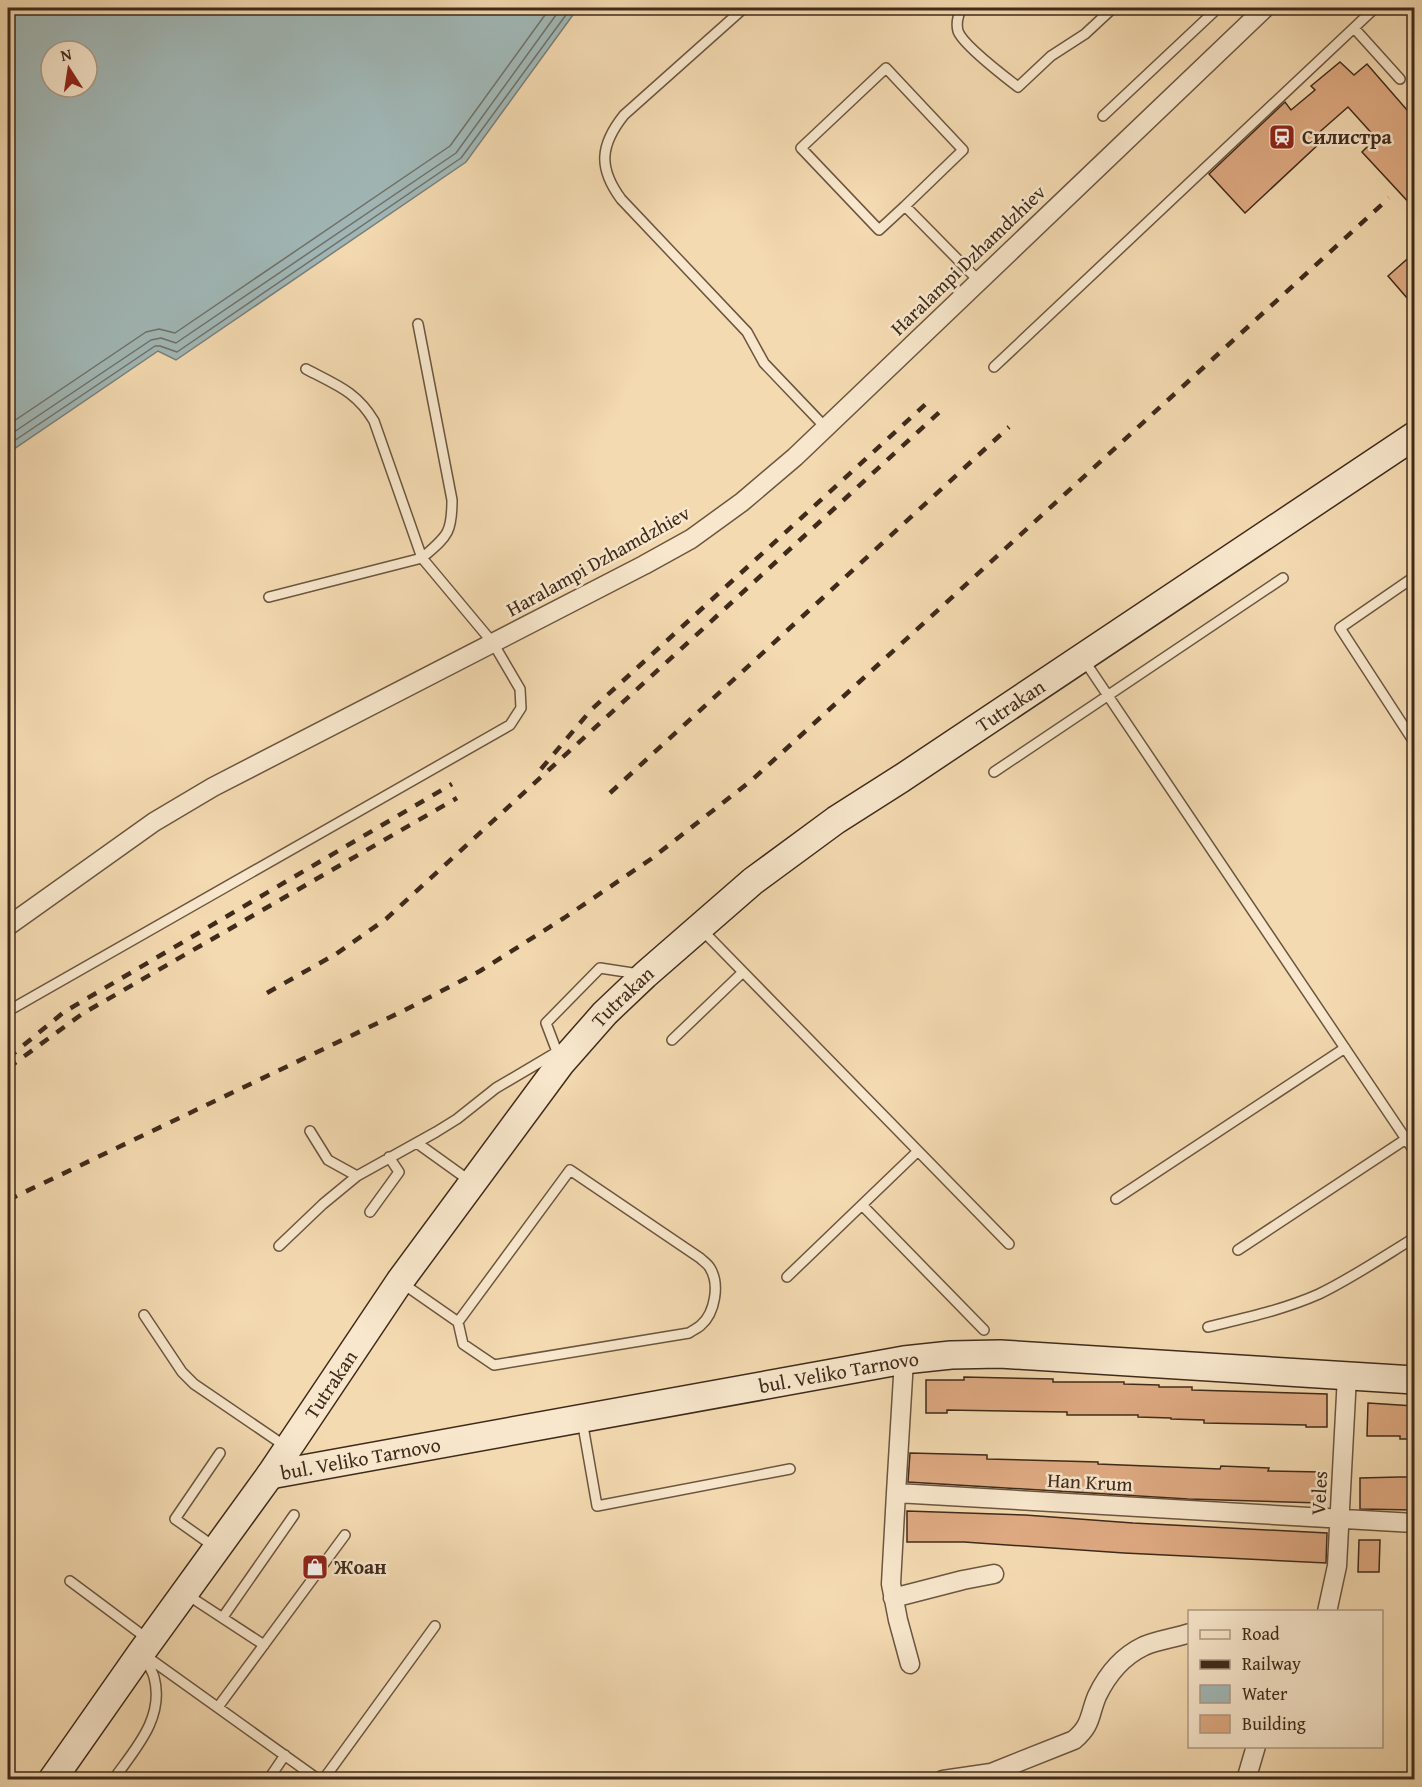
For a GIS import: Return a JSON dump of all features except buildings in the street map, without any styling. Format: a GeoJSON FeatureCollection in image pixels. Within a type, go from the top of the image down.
{"type":"FeatureCollection","features":[{"type":"Feature","properties":{"kind":"street","name":"Haralampi Dzhamdzhiev"},"geometry":{"type":"LineString","coordinates":[[8,926],[164,816],[213,787],[691,539],[751,494],[795,457],[1264,8]]}},
{"type":"Feature","properties":{"kind":"street","name":"Tutrakan"},"geometry":{"type":"LineString","coordinates":[[52,1779],[270,1475],[400,1281],[517,1125],[559,1058],[645,975],[753,881],[836,820],[1414,436]]}},
{"type":"Feature","properties":{"kind":"street","name":"bul. Veliko Tarnovo"},"geometry":{"type":"LineString","coordinates":[[270,1475],[904,1360],[951,1355],[1000,1354],[1414,1380]]}},
{"type":"Feature","properties":{"kind":"street"},"geometry":{"type":"LineString","coordinates":[[904,1360],[891,1584],[910,1664]]}},
{"type":"Feature","properties":{"kind":"street","name":"Veles"},"geometry":{"type":"LineString","coordinates":[[1327,1610],[1337,1566],[1347,1376]]}},
{"type":"Feature","properties":{"kind":"street","name":"Han Krum"},"geometry":{"type":"LineString","coordinates":[[896,1493],[1414,1523]]}},
{"type":"Feature","properties":{"kind":"street"},"geometry":{"type":"LineString","coordinates":[[893,1598],[994,1574]]}},
{"type":"Feature","properties":{"kind":"street"},"geometry":{"type":"LineString","coordinates":[[943,1779],[990,1773],[1074,1740],[1085,1731],[1098,1695],[1109,1675],[1126,1657],[1145,1645],[1188,1634]]}},
{"type":"Feature","properties":{"kind":"street"},"geometry":{"type":"LineString","coordinates":[[1246,1779],[1255,1748]]}},
{"type":"Feature","properties":{"kind":"lane"},"geometry":{"type":"LineString","coordinates":[[744,8],[624,115],[612,129],[604,147],[605,166],[610,184],[621,199],[747,332],[764,363],[826,428]]}},
{"type":"Feature","properties":{"kind":"lane"},"geometry":{"type":"LineString","coordinates":[[962,8],[957,23],[958,34],[1018,87],[1051,56],[1085,34],[1113,8]]}},
{"type":"Feature","properties":{"kind":"lane"},"geometry":{"type":"LineString","coordinates":[[1103,116],[1218,8]]}},
{"type":"Feature","properties":{"kind":"lane"},"geometry":{"type":"LineString","coordinates":[[994,367],[1376,8]]}},
{"type":"Feature","properties":{"kind":"lane"},"geometry":{"type":"LineString","coordinates":[[1354,28],[1400,79]]}},
{"type":"Feature","properties":{"kind":"lane"},"geometry":{"type":"LineString","coordinates":[[886,68],[963,150],[905,206],[879,230],[801,148],[886,68]]}},
{"type":"Feature","properties":{"kind":"lane"},"geometry":{"type":"LineString","coordinates":[[905,206],[979,281]]}},
{"type":"Feature","properties":{"kind":"lane"},"geometry":{"type":"LineString","coordinates":[[269,597],[422,558],[445,538],[452,519],[452,500],[418,324]]}},
{"type":"Feature","properties":{"kind":"lane"},"geometry":{"type":"LineString","coordinates":[[8,1011],[510,725],[521,708],[520,689],[493,643],[422,558],[374,421],[365,405],[354,394],[306,369]]}},
{"type":"Feature","properties":{"kind":"lane"},"geometry":{"type":"LineString","coordinates":[[1414,577],[1340,628],[1414,742]]}},
{"type":"Feature","properties":{"kind":"lane"},"geometry":{"type":"LineString","coordinates":[[994,772],[1283,578]]}},
{"type":"Feature","properties":{"kind":"lane"},"geometry":{"type":"LineString","coordinates":[[1083,658],[1414,1151]]}},
{"type":"Feature","properties":{"kind":"lane"},"geometry":{"type":"LineString","coordinates":[[700,927],[1008,1244]]}},
{"type":"Feature","properties":{"kind":"lane"},"geometry":{"type":"LineString","coordinates":[[279,1246],[323,1204],[357,1176],[457,1119],[517,1074],[559,1058],[546,1023],[600,968],[645,975]]}},
{"type":"Feature","properties":{"kind":"lane"},"geometry":{"type":"LineString","coordinates":[[672,1040],[743,972]]}},
{"type":"Feature","properties":{"kind":"lane"},"geometry":{"type":"LineString","coordinates":[[1116,1199],[1345,1047]]}},
{"type":"Feature","properties":{"kind":"lane"},"geometry":{"type":"LineString","coordinates":[[310,1131],[328,1160],[357,1176]]}},
{"type":"Feature","properties":{"kind":"lane"},"geometry":{"type":"LineString","coordinates":[[1238,1250],[1406,1139]]}},
{"type":"Feature","properties":{"kind":"lane"},"geometry":{"type":"LineString","coordinates":[[417,1143],[472,1183]]}},
{"type":"Feature","properties":{"kind":"lane"},"geometry":{"type":"LineString","coordinates":[[787,1276],[918,1151]]}},
{"type":"Feature","properties":{"kind":"lane"},"geometry":{"type":"LineString","coordinates":[[370,1212],[399,1172],[389,1157]]}},
{"type":"Feature","properties":{"kind":"lane"},"geometry":{"type":"LineString","coordinates":[[400,1281],[458,1322],[463,1344],[494,1365],[689,1333],[702,1325],[709,1315],[714,1300],[715,1283],[710,1268],[700,1258],[570,1170],[458,1322]]}},
{"type":"Feature","properties":{"kind":"lane"},"geometry":{"type":"LineString","coordinates":[[862,1205],[984,1330]]}},
{"type":"Feature","properties":{"kind":"lane"},"geometry":{"type":"LineString","coordinates":[[1208,1327],[1283,1308],[1319,1294],[1360,1272],[1414,1238]]}},
{"type":"Feature","properties":{"kind":"lane"},"geometry":{"type":"LineString","coordinates":[[144,1315],[182,1372],[194,1384],[288,1448]]}},
{"type":"Feature","properties":{"kind":"lane"},"geometry":{"type":"LineString","coordinates":[[582,1419],[597,1506],[790,1469]]}},
{"type":"Feature","properties":{"kind":"lane"},"geometry":{"type":"LineString","coordinates":[[216,1548],[175,1519],[220,1453]]}},
{"type":"Feature","properties":{"kind":"lane"},"geometry":{"type":"LineString","coordinates":[[223,1617],[294,1515]]}},
{"type":"Feature","properties":{"kind":"lane"},"geometry":{"type":"LineString","coordinates":[[218,1707],[345,1535]]}},
{"type":"Feature","properties":{"kind":"lane"},"geometry":{"type":"LineString","coordinates":[[70,1581],[141,1634],[146,1645],[157,1692],[154,1715],[147,1732],[113,1779]]}},
{"type":"Feature","properties":{"kind":"lane"},"geometry":{"type":"LineString","coordinates":[[184,1593],[264,1645]]}},
{"type":"Feature","properties":{"kind":"lane"},"geometry":{"type":"LineString","coordinates":[[323,1779],[435,1626]]}},
{"type":"Feature","properties":{"kind":"lane"},"geometry":{"type":"LineString","coordinates":[[146,1645],[218,1707],[318,1779]]}},
{"type":"Feature","properties":{"kind":"lane"},"geometry":{"type":"LineString","coordinates":[[268,1779],[285,1755]]}},
{"type":"Feature","properties":{"kind":"water"},"geometry":{"type":"Polygon","coordinates":[[[8,8],[578,8],[466,162],[176,360],[158,351],[8,453],[8,8]]]}},
{"type":"Feature","properties":{"kind":"railway"},"geometry":{"type":"LineString","coordinates":[[8,1200],[405,1010],[480,971],[651,859],[752,780],[1389,198]]}},
{"type":"Feature","properties":{"kind":"railway"},"geometry":{"type":"LineString","coordinates":[[541,769],[591,710],[928,402]]}},
{"type":"Feature","properties":{"kind":"railway"},"geometry":{"type":"LineString","coordinates":[[267,993],[336,954],[386,919],[944,408]]}},
{"type":"Feature","properties":{"kind":"railway"},"geometry":{"type":"LineString","coordinates":[[610,793],[1009,427]]}},
{"type":"Feature","properties":{"kind":"railway"},"geometry":{"type":"LineString","coordinates":[[8,1058],[64,1012],[452,784]]}},
{"type":"Feature","properties":{"kind":"railway"},"geometry":{"type":"LineString","coordinates":[[8,1068],[82,1014],[457,798]]}},
{"type":"Feature","properties":{"kind":"place","name":"Силистра"},"geometry":{"type":"Point","coordinates":[1282,137]}},
{"type":"Feature","properties":{"kind":"place","name":"Жоан"},"geometry":{"type":"Point","coordinates":[315,1567]}}]}
